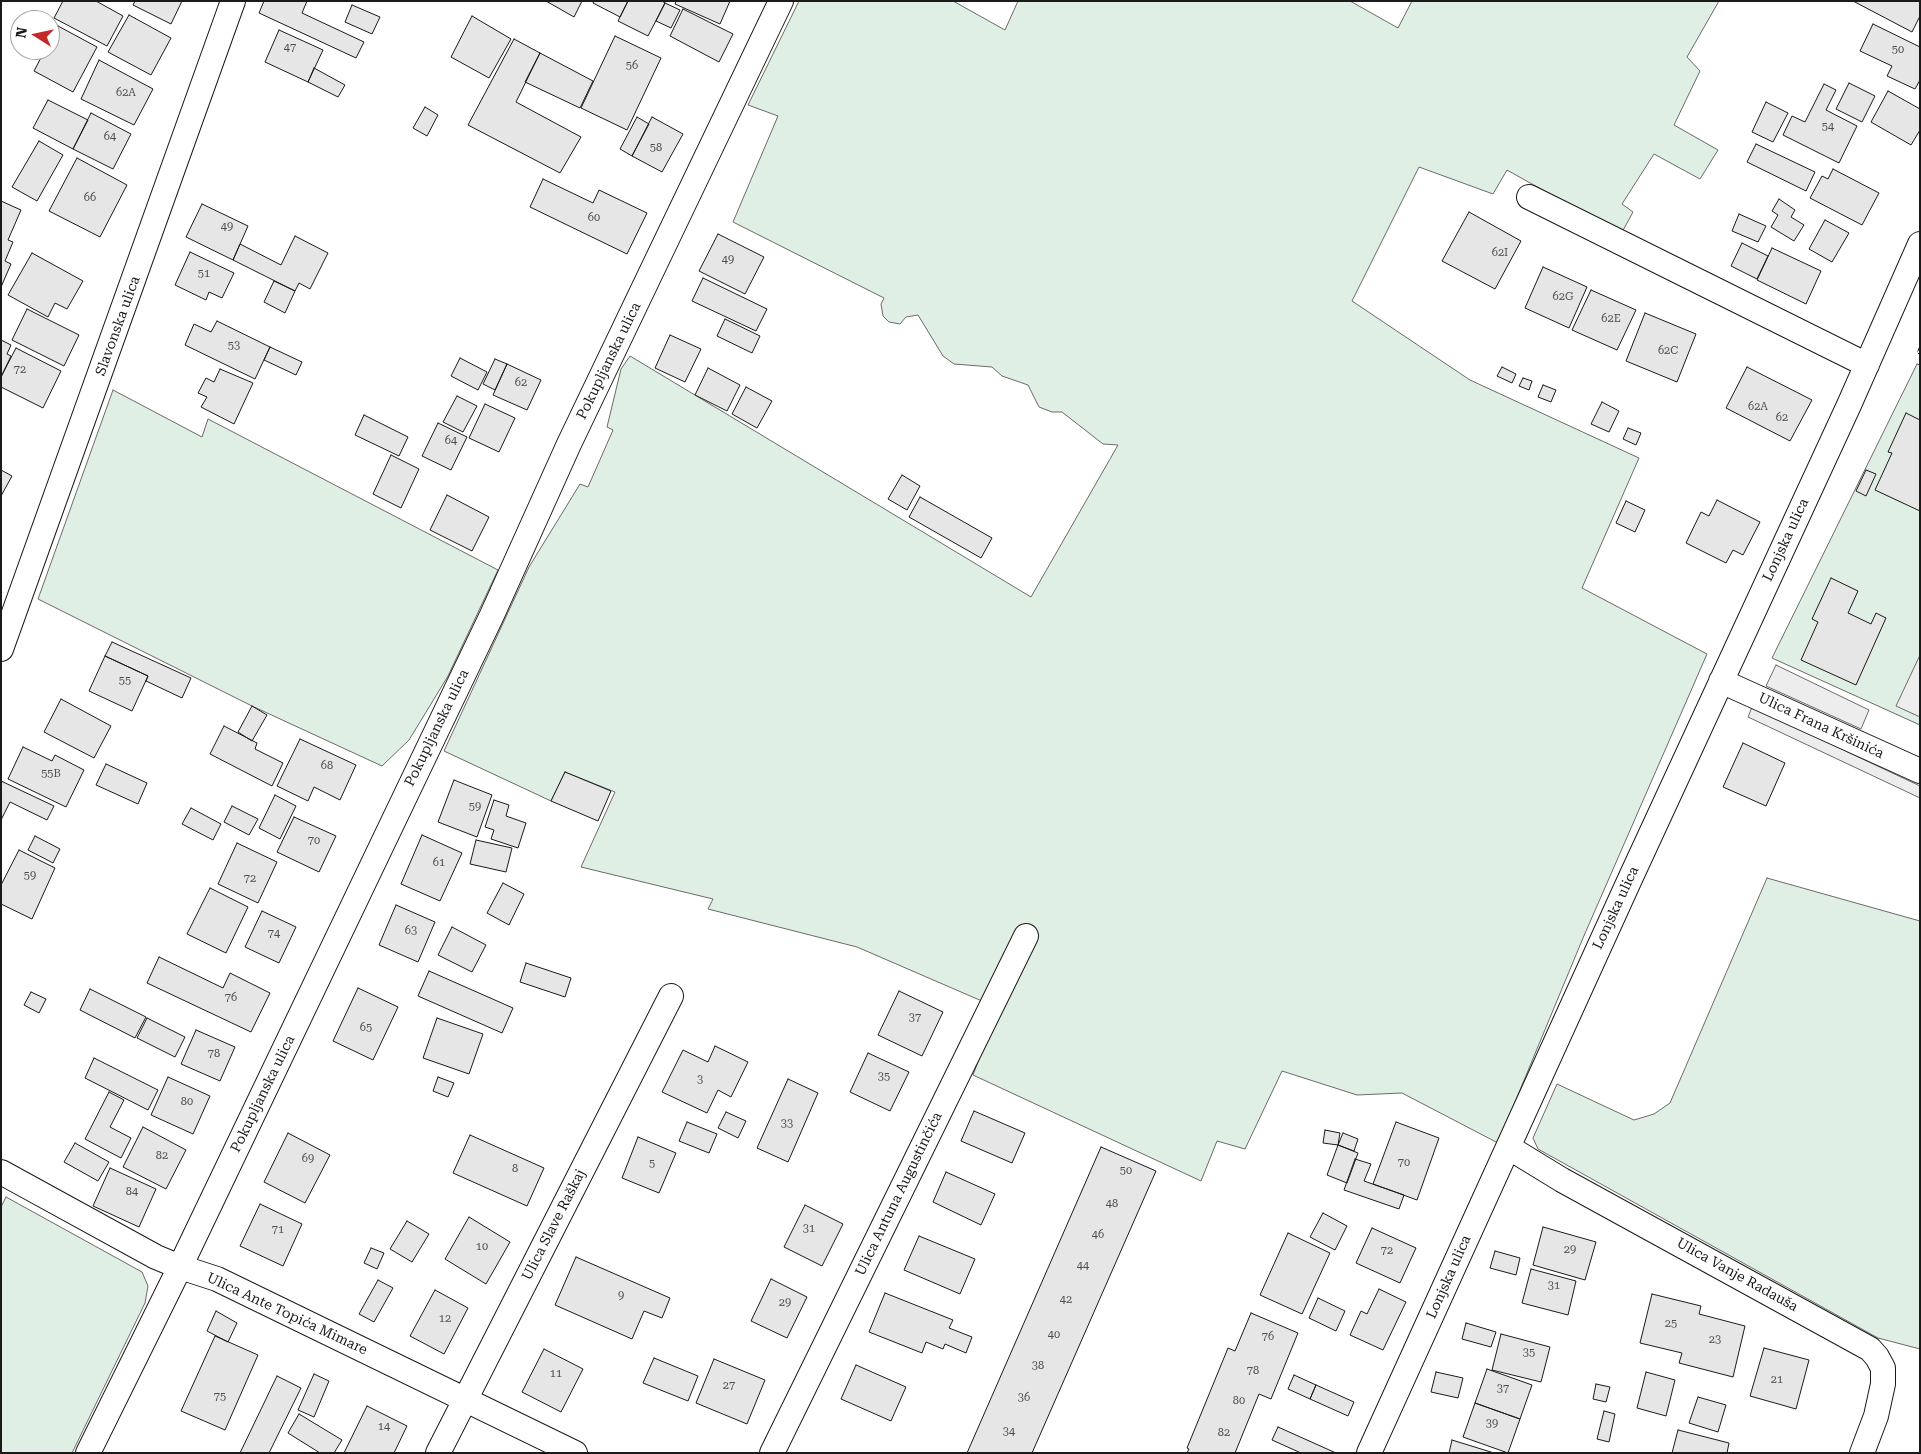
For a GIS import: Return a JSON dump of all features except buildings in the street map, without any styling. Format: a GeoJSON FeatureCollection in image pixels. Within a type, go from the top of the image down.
{"type":"FeatureCollection","features":[{"type":"Feature","properties":{"kind":"street","name":"Slavonska ulica"},"geometry":{"type":"LineString","coordinates":[[1,650],[233,1]]}},
{"type":"Feature","properties":{"kind":"street","name":"Pokupljanska ulica"},"geometry":{"type":"LineString","coordinates":[[88,1453],[180,1267],[492,615],[569,444],[781,1]]}},
{"type":"Feature","properties":{"kind":"street"},"geometry":{"type":"LineString","coordinates":[[1529,197],[1867,365]]}},
{"type":"Feature","properties":{"kind":"street","name":"Lonjska ulica"},"geometry":{"type":"LineString","coordinates":[[1370,1453],[1508,1147],[1867,365],[1920,244]]}},
{"type":"Feature","properties":{"kind":"street","name":"Ulica Frana Kršinića"},"geometry":{"type":"LineString","coordinates":[[1721,681],[1920,771]]}},
{"type":"Feature","properties":{"kind":"street","name":"Ulica Antuna Augustinčića"},"geometry":{"type":"LineString","coordinates":[[772,1453],[1026,936]]}},
{"type":"Feature","properties":{"kind":"street","name":"Ulica Slave Raškaj"},"geometry":{"type":"LineString","coordinates":[[438,1453],[671,996]]}},
{"type":"Feature","properties":{"kind":"street","name":"Ulica Vanje Radauša"},"geometry":{"type":"LineString","coordinates":[[1508,1147],[1571,1184],[1870,1349],[1878,1357],[1883,1368],[1883,1384],[1876,1416],[1862,1453]]}},
{"type":"Feature","properties":{"kind":"street","name":"Ulica Ante Topića Mimare"},"geometry":{"type":"LineString","coordinates":[[1,1172],[156,1257],[217,1279],[575,1453]]}},
{"type":"Feature","properties":{"kind":"green space"},"geometry":{"type":"Polygon","coordinates":[[[799,1],[953,1],[1005,30],[1018,1],[1350,1],[1398,28],[1412,1],[1719,1],[1687,57],[1700,71],[1674,125],[1718,150],[1700,179],[1654,154],[1622,204],[1633,212],[1621,234],[1507,170],[1493,194],[1419,167],[1352,301],[1470,380],[1639,458],[1582,588],[1707,654],[1583,938],[1498,1143],[1402,1093],[1357,1095],[1282,1071],[1245,1149],[1217,1141],[1201,1181],[973,1075],[998,1008],[857,947],[708,909],[713,899],[581,867],[615,792],[565,772],[551,801],[444,751],[529,567],[580,484],[588,487],[613,430],[607,427],[621,369],[630,356],[1031,597],[1118,445],[1103,444],[1062,412],[1052,412],[1039,407],[1028,385],[1002,376],[992,367],[954,364],[943,356],[918,315],[906,317],[900,324],[889,322],[883,316],[881,304],[884,298],[733,222],[778,116],[748,105],[799,1]]]}},
{"type":"Feature","properties":{"kind":"green space"},"geometry":{"type":"Polygon","coordinates":[[[1917,364],[1920,365],[1920,725],[1772,658],[1917,364]]]}},
{"type":"Feature","properties":{"kind":"green space"},"geometry":{"type":"Polygon","coordinates":[[[113,390],[202,437],[208,419],[498,570],[448,676],[409,740],[382,766],[252,706],[38,599],[113,390]]]}},
{"type":"Feature","properties":{"kind":"green space"},"geometry":{"type":"Polygon","coordinates":[[[1767,878],[1920,921],[1920,1349],[1878,1338],[1538,1149],[1533,1138],[1557,1084],[1634,1120],[1654,1114],[1670,1103],[1767,878]]]}},
{"type":"Feature","properties":{"kind":"green space"},"geometry":{"type":"Polygon","coordinates":[[[6,1197],[142,1272],[148,1286],[145,1303],[72,1453],[1,1453],[1,1207],[6,1197]]]}},
{"type":"Feature","properties":{"kind":"shaded area"},"geometry":{"type":"Polygon","coordinates":[[[1920,655],[1920,717],[1896,706],[1920,655]]]}},
{"type":"Feature","properties":{"kind":"shaded area"},"geometry":{"type":"Polygon","coordinates":[[[1776,665],[1869,710],[1861,729],[1766,686],[1776,665]]]}},
{"type":"Feature","properties":{"kind":"shaded area"},"geometry":{"type":"Polygon","coordinates":[[[1752,707],[1920,786],[1920,798],[1748,717],[1752,707]]]}},
{"type":"Feature","properties":{"kind":"fence"},"geometry":{"type":"LineString","coordinates":[[1920,346],[1917,353],[1920,354]]}}]}
